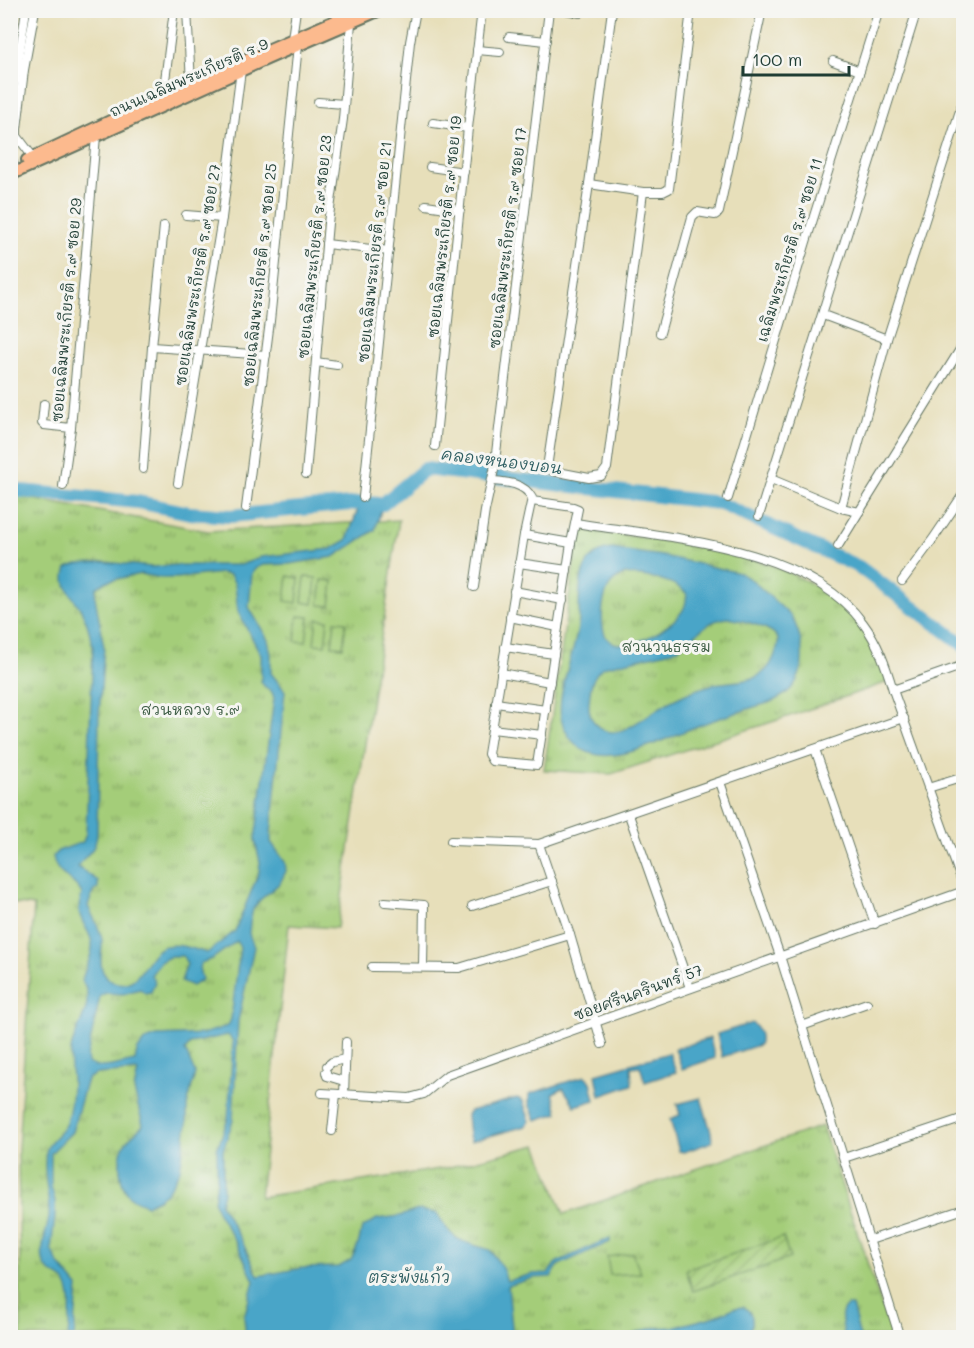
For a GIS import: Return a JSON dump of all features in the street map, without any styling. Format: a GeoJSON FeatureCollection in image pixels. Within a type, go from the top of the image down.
{"type":"FeatureCollection","features":[{"type":"Feature","properties":{"kind":"main road","name":"ถนนเฉลิมพระเกียรติ ร.9"},"geometry":{"type":"LineString","coordinates":[[12,169],[96,136],[241,70],[355,14],[380,10]]}},
{"type":"Feature","properties":{"kind":"main road","name":"ถนนเฉลิมพระเกียรติ ร.9"},"geometry":{"type":"LineString","coordinates":[[12,169],[191,83],[295,42]]}},
{"type":"Feature","properties":{"kind":"street"},"geometry":{"type":"LineString","coordinates":[[26,10],[14,137],[33,157]]}},
{"type":"Feature","properties":{"kind":"street"},"geometry":{"type":"LineString","coordinates":[[10,115],[35,10]]}},
{"type":"Feature","properties":{"kind":"street"},"geometry":{"type":"LineString","coordinates":[[163,96],[174,10]]}},
{"type":"Feature","properties":{"kind":"street"},"geometry":{"type":"LineString","coordinates":[[187,10],[191,83]]}},
{"type":"Feature","properties":{"kind":"street","name":"ซอยเฉลิมพระเกียรติ ร.๙ ซอย 25"},"geometry":{"type":"LineString","coordinates":[[246,508],[266,355],[296,10]]}},
{"type":"Feature","properties":{"kind":"street","name":"ซอยเฉลิมพระเกียรติ ร.๙ ซอย 21"},"geometry":{"type":"LineString","coordinates":[[363,497],[410,42],[416,10]]}},
{"type":"Feature","properties":{"kind":"street","name":"ซอยเฉลิมพระเกียรติ ร.๙ ซอย 19"},"geometry":{"type":"LineString","coordinates":[[435,446],[482,10]]}},
{"type":"Feature","properties":{"kind":"street","name":"ซอยเฉลิมพระเกียรติ ร.๙ ซอย 17"},"geometry":{"type":"LineString","coordinates":[[474,587],[485,511],[494,470],[549,10]]}},
{"type":"Feature","properties":{"kind":"street"},"geometry":{"type":"LineString","coordinates":[[566,10],[580,13]]}},
{"type":"Feature","properties":{"kind":"street"},"geometry":{"type":"LineString","coordinates":[[612,10],[548,461],[549,468],[553,471],[589,477],[601,476],[607,468],[643,192]]}},
{"type":"Feature","properties":{"kind":"street"},"geometry":{"type":"LineString","coordinates":[[589,184],[643,192],[663,192],[669,189],[691,10]]}},
{"type":"Feature","properties":{"kind":"street"},"geometry":{"type":"LineString","coordinates":[[660,333],[692,217],[698,212],[716,215],[719,212],[762,10]]}},
{"type":"Feature","properties":{"kind":"street","name":"เฉลิมพระเกียรติ ร.๙ ซอย 11"},"geometry":{"type":"LineString","coordinates":[[728,498],[879,10]]}},
{"type":"Feature","properties":{"kind":"street"},"geometry":{"type":"LineString","coordinates":[[759,516],[824,315],[917,10]]}},
{"type":"Feature","properties":{"kind":"street","name":"ซอยเฉลิมพระเกียรติ ร.๙ ซอย 23"},"geometry":{"type":"LineString","coordinates":[[306,474],[326,244],[355,14]]}},
{"type":"Feature","properties":{"kind":"street"},"geometry":{"type":"LineString","coordinates":[[509,37],[546,41]]}},
{"type":"Feature","properties":{"kind":"street"},"geometry":{"type":"LineString","coordinates":[[477,50],[501,52]]}},
{"type":"Feature","properties":{"kind":"street"},"geometry":{"type":"LineString","coordinates":[[833,61],[860,71]]}},
{"type":"Feature","properties":{"kind":"street","name":"ซอยเฉลิมพระเกียรติ ร.๙ ซอย 27"},"geometry":{"type":"LineString","coordinates":[[178,483],[222,218],[241,70]]}},
{"type":"Feature","properties":{"kind":"street"},"geometry":{"type":"LineString","coordinates":[[841,508],[887,339],[963,98]]}},
{"type":"Feature","properties":{"kind":"street"},"geometry":{"type":"LineString","coordinates":[[318,102],[344,104]]}},
{"type":"Feature","properties":{"kind":"street"},"geometry":{"type":"LineString","coordinates":[[434,123],[468,129]]}},
{"type":"Feature","properties":{"kind":"street","name":"ซอยเฉลิมพระเกียรติ ร.๙ ซอย 29"},"geometry":{"type":"LineString","coordinates":[[63,486],[71,428],[96,136]]}},
{"type":"Feature","properties":{"kind":"street"},"geometry":{"type":"LineString","coordinates":[[10,153],[12,169]]}},
{"type":"Feature","properties":{"kind":"street"},"geometry":{"type":"LineString","coordinates":[[430,166],[464,172]]}},
{"type":"Feature","properties":{"kind":"street"},"geometry":{"type":"LineString","coordinates":[[426,205],[460,210]]}},
{"type":"Feature","properties":{"kind":"street"},"geometry":{"type":"LineString","coordinates":[[186,215],[222,218]]}},
{"type":"Feature","properties":{"kind":"street"},"geometry":{"type":"LineString","coordinates":[[143,469],[164,226]]}},
{"type":"Feature","properties":{"kind":"street"},"geometry":{"type":"LineString","coordinates":[[326,244],[389,251]]}},
{"type":"Feature","properties":{"kind":"street"},"geometry":{"type":"LineString","coordinates":[[824,315],[887,339]]}},
{"type":"Feature","properties":{"kind":"street"},"geometry":{"type":"LineString","coordinates":[[838,546],[961,355],[963,343]]}},
{"type":"Feature","properties":{"kind":"street"},"geometry":{"type":"LineString","coordinates":[[152,347],[266,355]]}},
{"type":"Feature","properties":{"kind":"street"},"geometry":{"type":"LineString","coordinates":[[316,362],[337,365]]}},
{"type":"Feature","properties":{"kind":"street"},"geometry":{"type":"LineString","coordinates":[[44,404],[44,425],[71,428]]}},
{"type":"Feature","properties":{"kind":"street"},"geometry":{"type":"LineString","coordinates":[[771,479],[841,508],[859,512]]}},
{"type":"Feature","properties":{"kind":"street"},"geometry":{"type":"LineString","coordinates":[[492,481],[517,485],[529,493],[532,501],[514,591],[488,754],[492,761],[537,765],[578,509],[532,501]]}},
{"type":"Feature","properties":{"kind":"street"},"geometry":{"type":"LineString","coordinates":[[902,580],[933,539],[963,493]]}},
{"type":"Feature","properties":{"kind":"street"},"geometry":{"type":"LineString","coordinates":[[575,523],[729,548],[776,563],[813,580],[841,600],[863,622],[882,655],[963,889]]}},
{"type":"Feature","properties":{"kind":"street"},"geometry":{"type":"LineString","coordinates":[[524,535],[571,543]]}},
{"type":"Feature","properties":{"kind":"street"},"geometry":{"type":"LineString","coordinates":[[519,563],[567,570]]}},
{"type":"Feature","properties":{"kind":"street"},"geometry":{"type":"LineString","coordinates":[[514,591],[562,600]]}},
{"type":"Feature","properties":{"kind":"street"},"geometry":{"type":"LineString","coordinates":[[510,617],[558,627]]}},
{"type":"Feature","properties":{"kind":"street"},"geometry":{"type":"LineString","coordinates":[[505,647],[554,654]]}},
{"type":"Feature","properties":{"kind":"street"},"geometry":{"type":"LineString","coordinates":[[893,690],[963,665]]}},
{"type":"Feature","properties":{"kind":"street"},"geometry":{"type":"LineString","coordinates":[[501,673],[550,682]]}},
{"type":"Feature","properties":{"kind":"street"},"geometry":{"type":"LineString","coordinates":[[496,703],[546,710]]}},
{"type":"Feature","properties":{"kind":"street"},"geometry":{"type":"LineString","coordinates":[[451,842],[539,844],[904,718]]}},
{"type":"Feature","properties":{"kind":"street"},"geometry":{"type":"LineString","coordinates":[[492,729],[542,735]]}},
{"type":"Feature","properties":{"kind":"street"},"geometry":{"type":"LineString","coordinates":[[815,749],[875,924]]}},
{"type":"Feature","properties":{"kind":"street"},"geometry":{"type":"LineString","coordinates":[[928,788],[963,777]]}},
{"type":"Feature","properties":{"kind":"street"},"geometry":{"type":"LineString","coordinates":[[720,782],[780,956],[900,1338]]}},
{"type":"Feature","properties":{"kind":"street"},"geometry":{"type":"LineString","coordinates":[[629,814],[690,988]]}},
{"type":"Feature","properties":{"kind":"street"},"geometry":{"type":"LineString","coordinates":[[539,844],[570,935],[602,1044]]}},
{"type":"Feature","properties":{"kind":"street"},"geometry":{"type":"LineString","coordinates":[[472,906],[552,881]]}},
{"type":"Feature","properties":{"kind":"street","name":"ซอยศรีนครินทร์ 57"},"geometry":{"type":"LineString","coordinates":[[322,1093],[409,1098],[424,1094],[447,1075],[875,924],[963,889]]}},
{"type":"Feature","properties":{"kind":"street"},"geometry":{"type":"LineString","coordinates":[[385,902],[424,905],[423,968]]}},
{"type":"Feature","properties":{"kind":"street"},"geometry":{"type":"LineString","coordinates":[[372,967],[459,968],[570,935]]}},
{"type":"Feature","properties":{"kind":"street"},"geometry":{"type":"LineString","coordinates":[[802,1026],[867,1003]]}},
{"type":"Feature","properties":{"kind":"street"},"geometry":{"type":"LineString","coordinates":[[332,1131],[344,1081],[346,1042]]}},
{"type":"Feature","properties":{"kind":"street"},"geometry":{"type":"LineString","coordinates":[[344,1081],[327,1076],[327,1069],[332,1062],[345,1059]]}},
{"type":"Feature","properties":{"kind":"street"},"geometry":{"type":"LineString","coordinates":[[844,1158],[963,1118]]}},
{"type":"Feature","properties":{"kind":"street"},"geometry":{"type":"LineString","coordinates":[[870,1240],[963,1212]]}},
{"type":"Feature","properties":{"kind":"green space","name":"สวนหลวง ร.๙"},"geometry":{"type":"Polygon","coordinates":[[[10,495],[208,531],[399,520],[337,928],[289,925],[260,1197],[446,1168],[537,1145],[564,1214],[822,1126],[892,1337],[21,1337],[18,1149],[34,906],[11,903],[10,495]]]}},
{"type":"Feature","properties":{"kind":"green space","name":"สวนวนธรรม"},"geometry":{"type":"Polygon","coordinates":[[[579,529],[730,553],[769,565],[804,580],[836,600],[861,625],[873,645],[888,682],[611,774],[544,770],[579,529]]]}},
{"type":"Feature","properties":{"kind":"green space"},"geometry":{"type":"Polygon","coordinates":[[[288,576],[299,578],[297,603],[285,601],[288,576]]]}},
{"type":"Feature","properties":{"kind":"green space"},"geometry":{"type":"Polygon","coordinates":[[[305,577],[316,578],[313,604],[302,602],[305,577]]]}},
{"type":"Feature","properties":{"kind":"green space"},"geometry":{"type":"Polygon","coordinates":[[[322,580],[333,581],[330,606],[319,605],[322,580]]]}},
{"type":"Feature","properties":{"kind":"green space"},"geometry":{"type":"Polygon","coordinates":[[[298,616],[309,617],[306,642],[295,641],[298,616]]]}},
{"type":"Feature","properties":{"kind":"green space"},"geometry":{"type":"Polygon","coordinates":[[[317,619],[328,620],[325,645],[314,644],[317,619]]]}},
{"type":"Feature","properties":{"kind":"green space"},"geometry":{"type":"Polygon","coordinates":[[[335,621],[346,622],[343,647],[332,646],[335,621]]]}},
{"type":"Feature","properties":{"kind":"green space"},"geometry":{"type":"Polygon","coordinates":[[[783,1237],[790,1258],[693,1291],[686,1270],[783,1237]]]}},
{"type":"Feature","properties":{"kind":"green space"},"geometry":{"type":"Polygon","coordinates":[[[632,1253],[641,1273],[610,1275],[607,1257],[632,1253]]]}},
{"type":"Feature","properties":{"kind":"water","name":"ตระพังแก้ว"},"geometry":{"type":"Polygon","coordinates":[[[360,503],[383,504],[375,530],[334,557],[289,564],[263,565],[252,573],[249,607],[268,640],[271,673],[285,691],[271,842],[285,862],[286,871],[280,883],[253,909],[250,922],[249,934],[254,947],[238,1021],[233,1120],[223,1150],[223,1193],[220,1204],[242,1241],[258,1276],[303,1268],[339,1267],[351,1260],[362,1228],[377,1219],[400,1216],[418,1210],[437,1213],[453,1236],[490,1250],[502,1267],[507,1281],[532,1274],[548,1273],[557,1262],[610,1238],[610,1242],[559,1265],[551,1277],[533,1278],[508,1286],[513,1337],[246,1337],[244,1317],[254,1281],[214,1202],[217,1149],[228,1119],[233,1041],[228,1035],[191,1043],[185,1050],[195,1073],[187,1106],[187,1124],[180,1170],[167,1192],[146,1205],[128,1194],[120,1172],[123,1148],[143,1125],[134,1090],[138,1071],[96,1074],[87,1079],[72,1132],[51,1153],[51,1186],[55,1201],[55,1217],[51,1249],[58,1263],[78,1287],[74,1337],[68,1337],[70,1299],[67,1285],[59,1276],[49,1271],[42,1254],[49,1217],[45,1161],[47,1148],[64,1127],[69,1113],[72,1087],[71,1050],[86,1007],[86,990],[82,981],[92,944],[79,913],[82,894],[61,873],[53,856],[58,851],[83,842],[86,833],[93,647],[85,619],[66,586],[67,568],[77,564],[105,562],[152,567],[241,565],[261,557],[331,549],[347,540],[360,503]],[[222,573],[176,578],[141,574],[107,581],[96,588],[95,597],[104,647],[99,716],[97,834],[92,849],[78,867],[98,881],[98,888],[93,892],[88,906],[101,935],[103,972],[115,982],[126,983],[133,980],[153,954],[166,946],[181,946],[207,953],[235,931],[259,872],[260,862],[255,840],[274,698],[272,692],[261,681],[261,655],[238,612],[235,584],[230,575],[222,573]],[[237,941],[212,959],[201,963],[199,968],[202,980],[192,986],[181,981],[187,964],[183,956],[171,956],[160,962],[151,975],[155,982],[151,992],[145,993],[140,989],[123,994],[106,993],[100,996],[87,1057],[88,1063],[105,1067],[135,1061],[137,1051],[145,1040],[157,1036],[203,1034],[228,1026],[231,1019],[240,948],[237,941]]]}},
{"type":"Feature","properties":{"kind":"water"},"geometry":{"type":"Polygon","coordinates":[[[612,549],[663,556],[740,573],[752,580],[791,616],[795,623],[802,650],[802,660],[794,685],[784,695],[771,702],[708,722],[640,749],[612,755],[599,755],[582,749],[569,737],[563,725],[560,714],[561,701],[578,630],[582,574],[592,557],[612,549]],[[625,574],[612,582],[607,590],[602,617],[606,637],[614,643],[624,644],[648,637],[671,623],[684,608],[687,594],[667,581],[625,574]],[[728,618],[710,623],[672,651],[603,667],[592,683],[590,693],[589,709],[595,723],[603,730],[619,731],[666,703],[692,691],[706,686],[751,679],[762,673],[773,660],[778,639],[764,628],[728,618]]]}},
{"type":"Feature","properties":{"kind":"water"},"geometry":{"type":"Polygon","coordinates":[[[752,1023],[759,1033],[759,1045],[722,1057],[717,1034],[752,1023]]]}},
{"type":"Feature","properties":{"kind":"water"},"geometry":{"type":"Polygon","coordinates":[[[710,1038],[715,1058],[682,1069],[675,1049],[710,1038]]]}},
{"type":"Feature","properties":{"kind":"water"},"geometry":{"type":"Polygon","coordinates":[[[669,1053],[676,1072],[645,1082],[640,1066],[631,1067],[632,1085],[600,1096],[596,1074],[669,1053]]]}},
{"type":"Feature","properties":{"kind":"water"},"geometry":{"type":"Polygon","coordinates":[[[585,1076],[591,1082],[595,1100],[575,1106],[563,1088],[553,1093],[558,1113],[536,1120],[529,1104],[529,1094],[585,1076]]]}},
{"type":"Feature","properties":{"kind":"water"},"geometry":{"type":"Polygon","coordinates":[[[517,1098],[523,1101],[530,1121],[526,1126],[471,1141],[467,1115],[470,1111],[517,1098]]]}},
{"type":"Feature","properties":{"kind":"water"},"geometry":{"type":"Polygon","coordinates":[[[701,1098],[712,1142],[684,1152],[679,1151],[670,1119],[680,1115],[677,1104],[701,1098]]]}},
{"type":"Feature","properties":{"kind":"water"},"geometry":{"type":"Polygon","coordinates":[[[847,1306],[852,1306],[860,1337],[844,1337],[842,1313],[847,1306]]]}},
{"type":"Feature","properties":{"kind":"water"},"geometry":{"type":"Polygon","coordinates":[[[744,1307],[752,1318],[750,1329],[745,1337],[626,1337],[652,1328],[674,1327],[744,1307]]]}},
{"type":"Feature","properties":{"kind":"waterway","name":"คลองหนองบอน"},"geometry":{"type":"LineString","coordinates":[[10,490],[138,502],[190,513],[230,516],[360,503],[383,504],[425,469],[719,503],[859,567],[964,645]]}}]}
